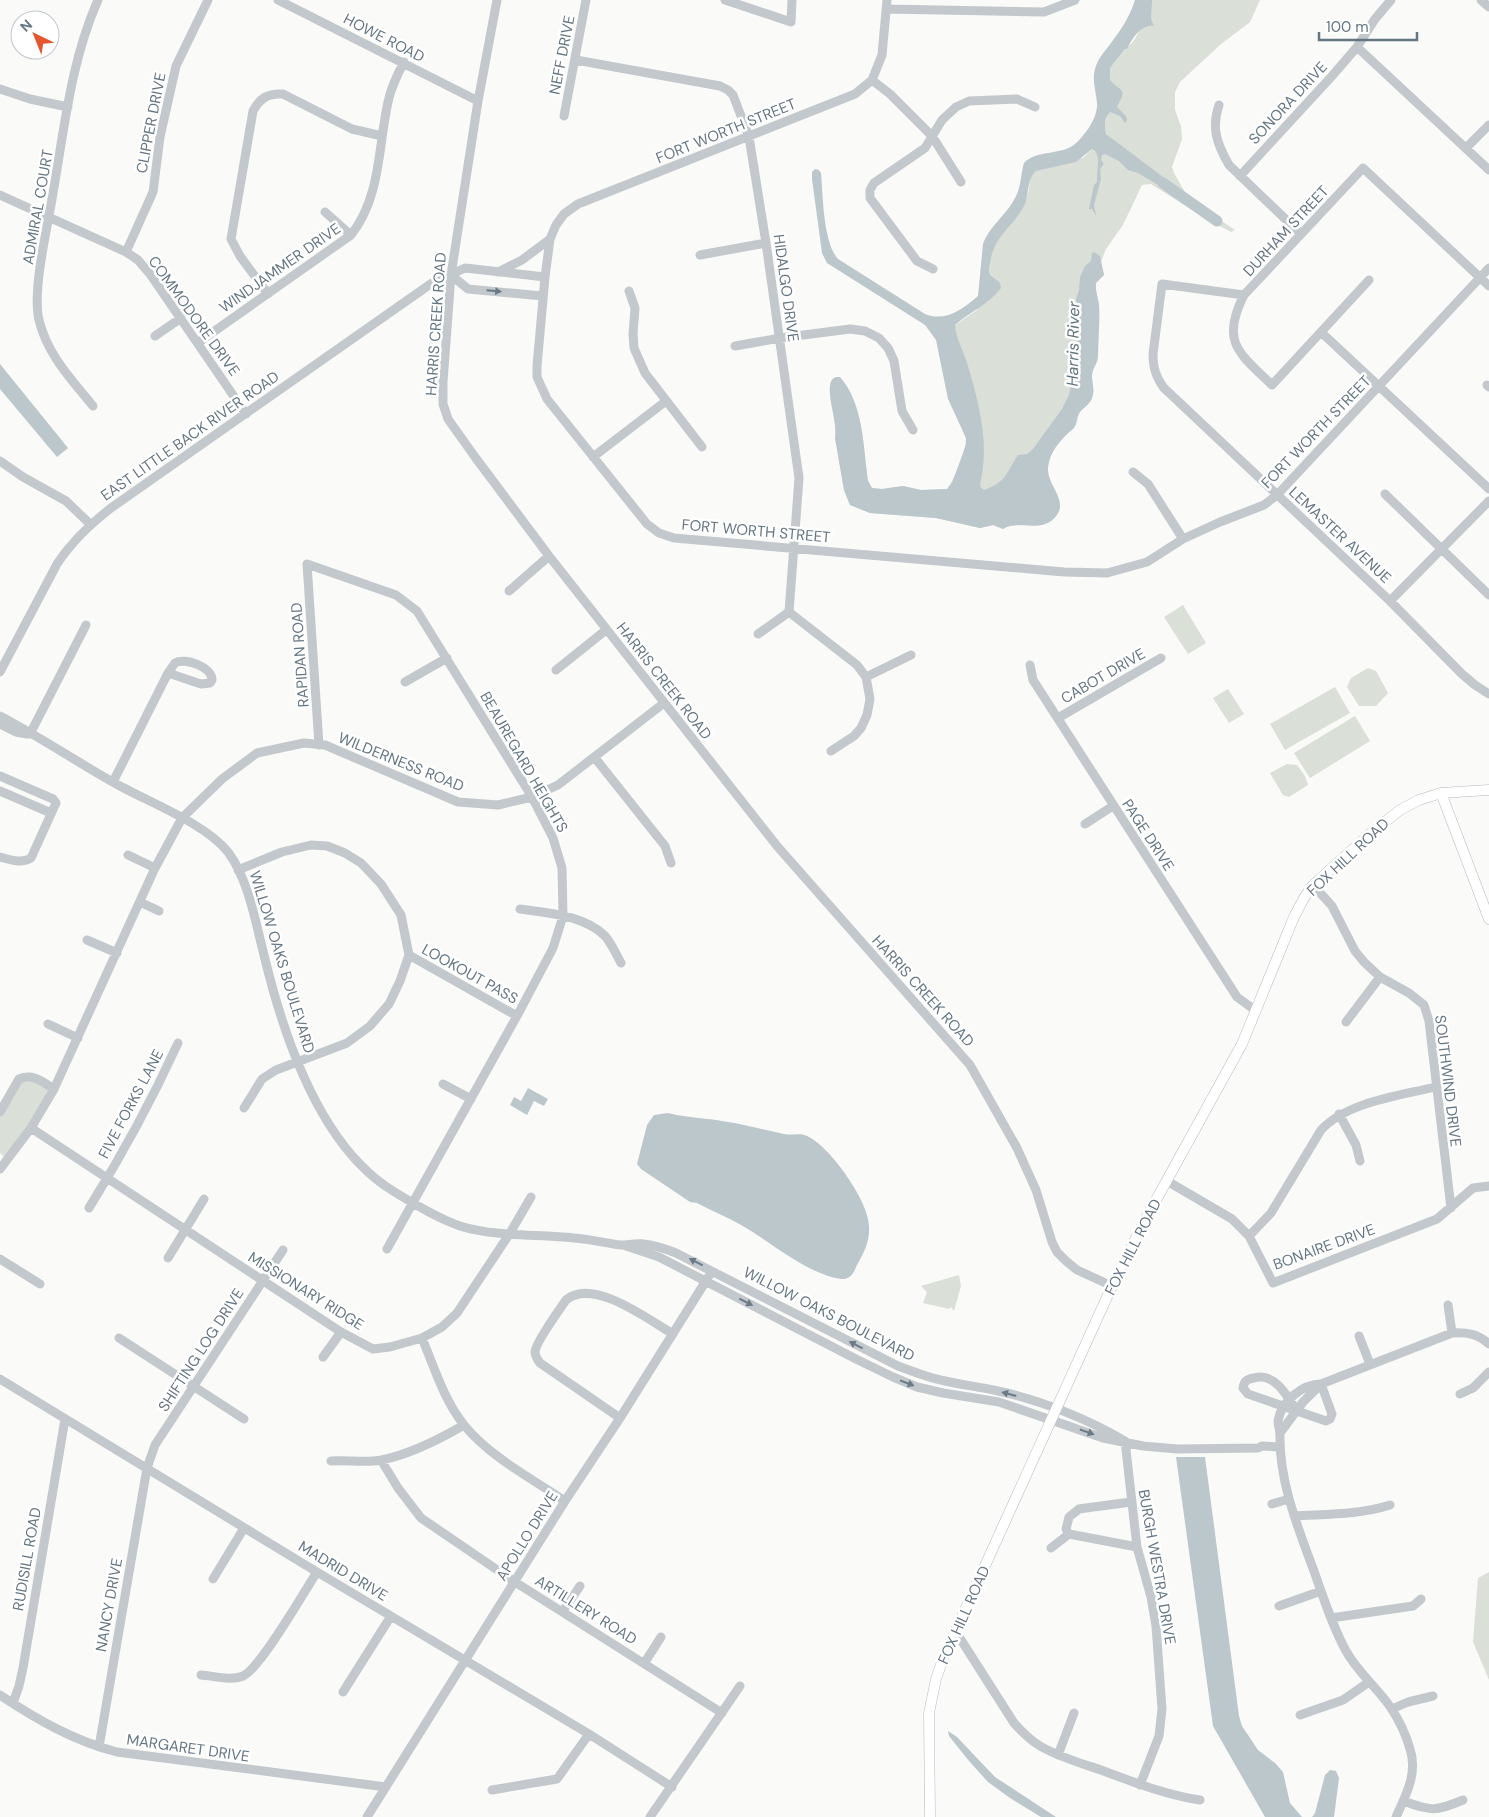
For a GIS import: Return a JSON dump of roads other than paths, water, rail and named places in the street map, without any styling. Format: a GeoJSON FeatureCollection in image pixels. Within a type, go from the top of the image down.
{"type":"FeatureCollection","features":[{"type":"Feature","properties":{"kind":"main road","name":"FOX HILL ROAD"},"geometry":{"type":"LineString","coordinates":[[930,1817],[928,1728],[931,1699],[942,1664],[1112,1286],[1145,1220],[1242,1044],[1294,917],[1304,898],[1314,885],[1372,832],[1400,810],[1419,800],[1441,793],[1489,790]]}},
{"type":"Feature","properties":{"kind":"main road"},"geometry":{"type":"LineString","coordinates":[[1441,793],[1489,918]]}},
{"type":"Feature","properties":{"kind":"street","name":"ADMIRAL COURT"},"geometry":{"type":"LineString","coordinates":[[93,406],[58,363],[43,336],[38,318],[37,301],[49,217],[79,49],[98,0]]}},
{"type":"Feature","properties":{"kind":"street","name":"CLIPPER DRIVE"},"geometry":{"type":"LineString","coordinates":[[126,252],[152,192],[160,136],[176,66],[208,0]]}},
{"type":"Feature","properties":{"kind":"street","name":"HOWE ROAD"},"geometry":{"type":"LineString","coordinates":[[278,0],[478,101]]}},
{"type":"Feature","properties":{"kind":"street","name":"HARRIS CREEK ROAD"},"geometry":{"type":"LineString","coordinates":[[497,0],[478,101],[451,275],[443,382],[443,404],[448,419],[606,630],[778,846],[970,1065],[1019,1152],[1036,1190],[1052,1242],[1057,1252],[1066,1262],[1078,1270],[1112,1286]]}},
{"type":"Feature","properties":{"kind":"street","name":"NEFF DRIVE"},"geometry":{"type":"LineString","coordinates":[[564,116],[586,0]]}},
{"type":"Feature","properties":{"kind":"street"},"geometry":{"type":"LineString","coordinates":[[725,0],[791,22],[792,0]]}},
{"type":"Feature","properties":{"kind":"street"},"geometry":{"type":"LineString","coordinates":[[961,182],[932,136],[890,94],[872,80],[882,55],[887,4],[1044,12],[1075,0]]}},
{"type":"Feature","properties":{"kind":"street","name":"SONORA DRIVE"},"geometry":{"type":"LineString","coordinates":[[1240,176],[1357,47],[1390,0]]}},
{"type":"Feature","properties":{"kind":"street"},"geometry":{"type":"LineString","coordinates":[[1481,0],[1489,8]]}},
{"type":"Feature","properties":{"kind":"street"},"geometry":{"type":"LineString","coordinates":[[1357,47],[1489,170]]}},
{"type":"Feature","properties":{"kind":"street","name":"HIDALGO DRIVE"},"geometry":{"type":"LineString","coordinates":[[576,60],[720,86],[733,95],[749,137],[780,338],[799,478],[789,612]]}},
{"type":"Feature","properties":{"kind":"street","name":"WINDJAMMER DRIVE"},"geometry":{"type":"LineString","coordinates":[[198,342],[352,234],[367,210],[372,195],[388,101],[393,84],[404,62]]}},
{"type":"Feature","properties":{"kind":"street","name":"FORT WORTH STREET"},"geometry":{"type":"LineString","coordinates":[[872,80],[855,94],[578,204],[564,214],[556,225],[550,239],[545,277],[537,355],[537,377],[547,399],[593,458],[647,524],[659,533],[674,538],[1064,572],[1107,573],[1147,562],[1183,540],[1220,522],[1264,506],[1277,495],[1489,268]]}},
{"type":"Feature","properties":{"kind":"street"},"geometry":{"type":"LineString","coordinates":[[0,89],[68,107]]}},
{"type":"Feature","properties":{"kind":"street"},"geometry":{"type":"LineString","coordinates":[[268,294],[240,256],[231,239],[253,111],[257,103],[263,97],[273,93],[283,94],[352,129],[382,136]]}},
{"type":"Feature","properties":{"kind":"street"},"geometry":{"type":"LineString","coordinates":[[933,269],[917,261],[870,198],[870,190],[874,184],[925,148],[942,120],[956,107],[969,101],[1017,100],[1036,108]]}},
{"type":"Feature","properties":{"kind":"street"},"geometry":{"type":"LineString","coordinates":[[1219,105],[1214,119],[1216,135],[1221,151],[1229,165],[1301,234]]}},
{"type":"Feature","properties":{"kind":"street"},"geometry":{"type":"LineString","coordinates":[[1466,148],[1489,125]]}},
{"type":"Feature","properties":{"kind":"street","name":"DURHAM STREET"},"geometry":{"type":"LineString","coordinates":[[1162,284],[1244,295],[1363,168],[1480,278]]}},
{"type":"Feature","properties":{"kind":"street","name":"COMMODORE DRIVE"},"geometry":{"type":"LineString","coordinates":[[0,195],[126,252],[138,260],[198,342],[246,414]]}},
{"type":"Feature","properties":{"kind":"street"},"geometry":{"type":"LineString","coordinates":[[324,212],[352,234]]}},
{"type":"Feature","properties":{"kind":"street"},"geometry":{"type":"LineString","coordinates":[[498,272],[522,260],[550,239]]}},
{"type":"Feature","properties":{"kind":"street"},"geometry":{"type":"LineString","coordinates":[[700,255],[766,243]]}},
{"type":"Feature","properties":{"kind":"street","name":"EAST LITTLE BACK RIVER ROAD"},"geometry":{"type":"LineString","coordinates":[[0,672],[58,564],[73,542],[90,524],[432,283],[465,268],[545,277]]}},
{"type":"Feature","properties":{"kind":"street"},"geometry":{"type":"LineString","coordinates":[[451,275],[468,289],[543,296]]}},
{"type":"Feature","properties":{"kind":"street"},"geometry":{"type":"LineString","coordinates":[[1480,278],[1489,286]]}},
{"type":"Feature","properties":{"kind":"street"},"geometry":{"type":"LineString","coordinates":[[1244,295],[1236,312],[1234,342],[1240,354],[1272,385],[1369,280]]}},
{"type":"Feature","properties":{"kind":"street","name":"LEMASTER AVENUE"},"geometry":{"type":"LineString","coordinates":[[1162,284],[1152,354],[1156,377],[1164,388],[1390,601],[1462,674],[1489,694]]}},
{"type":"Feature","properties":{"kind":"street"},"geometry":{"type":"LineString","coordinates":[[629,292],[635,308],[632,334],[634,348],[644,373],[702,447]]}},
{"type":"Feature","properties":{"kind":"street"},"geometry":{"type":"LineString","coordinates":[[155,336],[181,318]]}},
{"type":"Feature","properties":{"kind":"street"},"geometry":{"type":"LineString","coordinates":[[735,346],[850,328],[865,331],[879,338],[888,348],[894,361],[902,411],[913,430]]}},
{"type":"Feature","properties":{"kind":"street"},"geometry":{"type":"LineString","coordinates":[[1322,333],[1489,489]]}},
{"type":"Feature","properties":{"kind":"street"},"geometry":{"type":"LineString","coordinates":[[593,458],[666,401]]}},
{"type":"Feature","properties":{"kind":"street"},"geometry":{"type":"LineString","coordinates":[[0,461],[22,477],[66,501],[90,524]]}},
{"type":"Feature","properties":{"kind":"street"},"geometry":{"type":"LineString","coordinates":[[1133,472],[1148,484],[1183,540]]}},
{"type":"Feature","properties":{"kind":"street"},"geometry":{"type":"LineString","coordinates":[[1385,494],[1489,595]]}},
{"type":"Feature","properties":{"kind":"street"},"geometry":{"type":"LineString","coordinates":[[1390,601],[1489,501]]}},
{"type":"Feature","properties":{"kind":"street"},"geometry":{"type":"LineString","coordinates":[[510,591],[549,556]]}},
{"type":"Feature","properties":{"kind":"street","name":"BEAUREGARD HEIGHTS"},"geometry":{"type":"LineString","coordinates":[[307,564],[396,595],[416,611],[532,797],[553,838],[562,868],[563,916],[553,948],[387,1249]]}},
{"type":"Feature","properties":{"kind":"street","name":"RAPIDAN ROAD"},"geometry":{"type":"LineString","coordinates":[[307,564],[319,745]]}},
{"type":"Feature","properties":{"kind":"street"},"geometry":{"type":"LineString","coordinates":[[758,634],[789,612],[857,665],[866,677],[870,699],[868,715],[854,736],[831,751]]}},
{"type":"Feature","properties":{"kind":"street"},"geometry":{"type":"LineString","coordinates":[[30,734],[86,625]]}},
{"type":"Feature","properties":{"kind":"street"},"geometry":{"type":"LineString","coordinates":[[556,670],[606,630]]}},
{"type":"Feature","properties":{"kind":"street"},"geometry":{"type":"LineString","coordinates":[[866,677],[911,655]]}},
{"type":"Feature","properties":{"kind":"street"},"geometry":{"type":"LineString","coordinates":[[405,682],[446,658]]}},
{"type":"Feature","properties":{"kind":"street","name":"CABOT DRIVE"},"geometry":{"type":"LineString","coordinates":[[1058,718],[1161,658]]}},
{"type":"Feature","properties":{"kind":"street","name":"PAGE DRIVE"},"geometry":{"type":"LineString","coordinates":[[1030,665],[1033,680],[1112,806],[1237,997],[1256,1012]]}},
{"type":"Feature","properties":{"kind":"street"},"geometry":{"type":"LineString","coordinates":[[113,782],[168,673]]}},
{"type":"Feature","properties":{"kind":"street","name":"WILDERNESS ROAD"},"geometry":{"type":"LineString","coordinates":[[0,1169],[3,1156],[31,1128],[54,1089],[155,868],[182,818],[222,778],[257,752],[304,743],[325,745],[458,802],[498,805],[532,797],[558,785],[664,703]]}},
{"type":"Feature","properties":{"kind":"street","name":"WILLOW OAKS BOULEVARD"},"geometry":{"type":"LineString","coordinates":[[0,716],[113,782],[206,831],[229,854],[238,870],[252,909],[281,1016],[314,1099],[338,1138],[378,1181],[413,1203],[446,1220],[487,1232],[576,1238],[623,1245],[659,1257],[893,1378],[917,1386],[943,1393],[999,1402],[1103,1438],[1160,1448],[1258,1448],[1262,1446],[1280,1450]]}},
{"type":"Feature","properties":{"kind":"street","name":"WILLOW OAKS BOULEVARD"},"geometry":{"type":"LineString","coordinates":[[0,724],[16,732],[30,734]]}},
{"type":"Feature","properties":{"kind":"street"},"geometry":{"type":"LineString","coordinates":[[595,758],[665,846],[671,863]]}},
{"type":"Feature","properties":{"kind":"street"},"geometry":{"type":"LineString","coordinates":[[0,776],[54,799],[56,803],[31,858],[26,861],[15,862],[0,857]]}},
{"type":"Feature","properties":{"kind":"street"},"geometry":{"type":"LineString","coordinates":[[0,791],[52,813]]}},
{"type":"Feature","properties":{"kind":"street"},"geometry":{"type":"LineString","coordinates":[[1085,824],[1112,806]]}},
{"type":"Feature","properties":{"kind":"street"},"geometry":{"type":"LineString","coordinates":[[238,870],[282,852],[311,845],[327,846],[345,853],[361,863],[381,884],[401,915],[409,955],[389,1004],[370,1026],[347,1043],[276,1070],[262,1079],[244,1108]]}},
{"type":"Feature","properties":{"kind":"street"},"geometry":{"type":"LineString","coordinates":[[128,855],[155,868]]}},
{"type":"Feature","properties":{"kind":"street","name":"SOUTHWIND DRIVE"},"geometry":{"type":"LineString","coordinates":[[1314,885],[1332,906],[1355,951],[1380,977],[1424,1005],[1429,1021],[1435,1087],[1451,1208]]}},
{"type":"Feature","properties":{"kind":"street"},"geometry":{"type":"LineString","coordinates":[[140,902],[159,911]]}},
{"type":"Feature","properties":{"kind":"street"},"geometry":{"type":"LineString","coordinates":[[520,909],[563,916],[587,923],[604,936],[621,963]]}},
{"type":"Feature","properties":{"kind":"street"},"geometry":{"type":"LineString","coordinates":[[87,940],[117,953]]}},
{"type":"Feature","properties":{"kind":"street","name":"LOOKOUT PASS"},"geometry":{"type":"LineString","coordinates":[[409,955],[517,1016]]}},
{"type":"Feature","properties":{"kind":"street"},"geometry":{"type":"LineString","coordinates":[[1346,1022],[1380,977]]}},
{"type":"Feature","properties":{"kind":"street"},"geometry":{"type":"LineString","coordinates":[[48,1024],[78,1038]]}},
{"type":"Feature","properties":{"kind":"street","name":"FIVE FORKS LANE"},"geometry":{"type":"LineString","coordinates":[[89,1208],[108,1178],[160,1084],[178,1043]]}},
{"type":"Feature","properties":{"kind":"street"},"geometry":{"type":"LineString","coordinates":[[0,1112],[19,1079],[34,1077],[54,1089]]}},
{"type":"Feature","properties":{"kind":"street"},"geometry":{"type":"LineString","coordinates":[[443,1084],[471,1099]]}},
{"type":"Feature","properties":{"kind":"street"},"geometry":{"type":"LineString","coordinates":[[1249,1236],[1271,1213],[1321,1130],[1329,1122],[1339,1114],[1358,1107],[1435,1087]]}},
{"type":"Feature","properties":{"kind":"street"},"geometry":{"type":"LineString","coordinates":[[1339,1114],[1356,1145],[1360,1161]]}},
{"type":"Feature","properties":{"kind":"street","name":"MISSIONARY RIDGE"},"geometry":{"type":"LineString","coordinates":[[31,1128],[341,1332],[373,1349],[390,1347],[422,1338],[442,1326],[457,1313],[510,1233],[531,1197]]}},
{"type":"Feature","properties":{"kind":"street","name":"BONAIRE DRIVE"},"geometry":{"type":"LineString","coordinates":[[1167,1181],[1232,1219],[1249,1236],[1273,1283],[1437,1220],[1473,1188],[1489,1186]]}},
{"type":"Feature","properties":{"kind":"street"},"geometry":{"type":"LineString","coordinates":[[168,1258],[204,1199]]}},
{"type":"Feature","properties":{"kind":"street","name":"WILLOW OAKS BOULEVARD"},"geometry":{"type":"LineString","coordinates":[[623,1245],[638,1244],[660,1247],[676,1253],[898,1366],[920,1375],[1014,1395],[1056,1409],[1107,1430],[1125,1441]]}},
{"type":"Feature","properties":{"kind":"street","name":"SHIFTING LOG DRIVE"},"geometry":{"type":"LineString","coordinates":[[146,1468],[155,1445],[283,1250]]}},
{"type":"Feature","properties":{"kind":"street"},"geometry":{"type":"LineString","coordinates":[[0,1259],[40,1284]]}},
{"type":"Feature","properties":{"kind":"street","name":"APOLLO DRIVE"},"geometry":{"type":"LineString","coordinates":[[367,1817],[565,1500],[620,1418],[712,1271]]}},
{"type":"Feature","properties":{"kind":"street"},"geometry":{"type":"LineString","coordinates":[[620,1418],[540,1363],[535,1349],[539,1342],[566,1300],[572,1295],[579,1294],[604,1296],[618,1300],[672,1334]]}},
{"type":"Feature","properties":{"kind":"street"},"geometry":{"type":"LineString","coordinates":[[1448,1305],[1452,1333]]}},
{"type":"Feature","properties":{"kind":"street"},"geometry":{"type":"LineString","coordinates":[[323,1357],[341,1332]]}},
{"type":"Feature","properties":{"kind":"street"},"geometry":{"type":"LineString","coordinates":[[1396,1817],[1411,1780],[1414,1764],[1411,1750],[1403,1729],[1392,1709],[1346,1652],[1331,1618],[1289,1499],[1280,1450],[1279,1418],[1287,1403],[1302,1389],[1312,1384],[1321,1384],[1452,1333],[1472,1334],[1489,1344]]}},
{"type":"Feature","properties":{"kind":"street"},"geometry":{"type":"LineString","coordinates":[[1359,1336],[1370,1364]]}},
{"type":"Feature","properties":{"kind":"street"},"geometry":{"type":"LineString","coordinates":[[119,1338],[244,1419]]}},
{"type":"Feature","properties":{"kind":"street"},"geometry":{"type":"LineString","coordinates":[[422,1338],[448,1400],[464,1424],[487,1448],[565,1500]]}},
{"type":"Feature","properties":{"kind":"street"},"geometry":{"type":"LineString","coordinates":[[1460,1394],[1474,1388],[1489,1372]]}},
{"type":"Feature","properties":{"kind":"street","name":"MADRID DRIVE"},"geometry":{"type":"LineString","coordinates":[[0,1379],[317,1572],[589,1734],[672,1787]]}},
{"type":"Feature","properties":{"kind":"street"},"geometry":{"type":"LineString","coordinates":[[1280,1433],[1296,1410],[1321,1384]]}},
{"type":"Feature","properties":{"kind":"street"},"geometry":{"type":"LineString","coordinates":[[1287,1403],[1296,1410],[1324,1421],[1330,1419],[1332,1411],[1321,1384]]}},
{"type":"Feature","properties":{"kind":"street","name":"RUDISILL ROAD"},"geometry":{"type":"LineString","coordinates":[[13,1704],[23,1668],[65,1419]]}},
{"type":"Feature","properties":{"kind":"street"},"geometry":{"type":"LineString","coordinates":[[331,1461],[381,1460],[438,1439],[464,1424]]}},
{"type":"Feature","properties":{"kind":"street","name":"BURGH WESTRA DRIVE"},"geometry":{"type":"LineString","coordinates":[[1125,1441],[1137,1547],[1151,1597],[1156,1626],[1162,1709],[1159,1736],[1140,1785]]}},
{"type":"Feature","properties":{"kind":"street","name":"ARTILLERY ROAD"},"geometry":{"type":"LineString","coordinates":[[381,1460],[398,1488],[421,1518],[515,1582],[645,1662],[722,1713]]}},
{"type":"Feature","properties":{"kind":"street","name":"NANCY DRIVE"},"geometry":{"type":"LineString","coordinates":[[99,1747],[146,1468]]}},
{"type":"Feature","properties":{"kind":"street"},"geometry":{"type":"LineString","coordinates":[[1272,1504],[1289,1499]]}},
{"type":"Feature","properties":{"kind":"street"},"geometry":{"type":"LineString","coordinates":[[1069,1534],[1066,1529],[1069,1518],[1079,1510],[1132,1502]]}},
{"type":"Feature","properties":{"kind":"street"},"geometry":{"type":"LineString","coordinates":[[1294,1516],[1345,1514],[1378,1509],[1390,1505]]}},
{"type":"Feature","properties":{"kind":"street"},"geometry":{"type":"LineString","coordinates":[[213,1579],[244,1528]]}},
{"type":"Feature","properties":{"kind":"street"},"geometry":{"type":"LineString","coordinates":[[1051,1548],[1069,1534],[1137,1547]]}},
{"type":"Feature","properties":{"kind":"street"},"geometry":{"type":"LineString","coordinates":[[201,1675],[232,1678],[249,1673],[264,1655],[317,1572]]}},
{"type":"Feature","properties":{"kind":"street"},"geometry":{"type":"LineString","coordinates":[[563,1612],[580,1586]]}},
{"type":"Feature","properties":{"kind":"street"},"geometry":{"type":"LineString","coordinates":[[1279,1606],[1321,1591]]}},
{"type":"Feature","properties":{"kind":"street"},"geometry":{"type":"LineString","coordinates":[[1331,1618],[1413,1606],[1421,1600]]}},
{"type":"Feature","properties":{"kind":"street"},"geometry":{"type":"LineString","coordinates":[[343,1692],[391,1616]]}},
{"type":"Feature","properties":{"kind":"street"},"geometry":{"type":"LineString","coordinates":[[956,1632],[1014,1723],[1025,1735],[1058,1755],[1140,1785],[1179,1797],[1200,1800]]}},
{"type":"Feature","properties":{"kind":"street"},"geometry":{"type":"LineString","coordinates":[[645,1662],[661,1637]]}},
{"type":"Feature","properties":{"kind":"street"},"geometry":{"type":"LineString","coordinates":[[1300,1715],[1343,1700],[1369,1682]]}},
{"type":"Feature","properties":{"kind":"street"},"geometry":{"type":"LineString","coordinates":[[650,1817],[740,1686]]}},
{"type":"Feature","properties":{"kind":"street","name":"MARGARET DRIVE"},"geometry":{"type":"LineString","coordinates":[[0,1695],[44,1723],[99,1747],[117,1752],[386,1788]]}},
{"type":"Feature","properties":{"kind":"street"},"geometry":{"type":"LineString","coordinates":[[1392,1709],[1408,1702],[1433,1696]]}},
{"type":"Feature","properties":{"kind":"street"},"geometry":{"type":"LineString","coordinates":[[1058,1755],[1074,1713]]}},
{"type":"Feature","properties":{"kind":"street"},"geometry":{"type":"LineString","coordinates":[[492,1790],[558,1779],[589,1734]]}},
{"type":"Feature","properties":{"kind":"street"},"geometry":{"type":"LineString","coordinates":[[1404,1801],[1432,1810],[1441,1809],[1463,1800]]}},
{"type":"Feature","properties":{"kind":"waterway","name":"Harris River"},"geometry":{"type":"LineString","coordinates":[[1163,183],[1217,221]]}}]}
